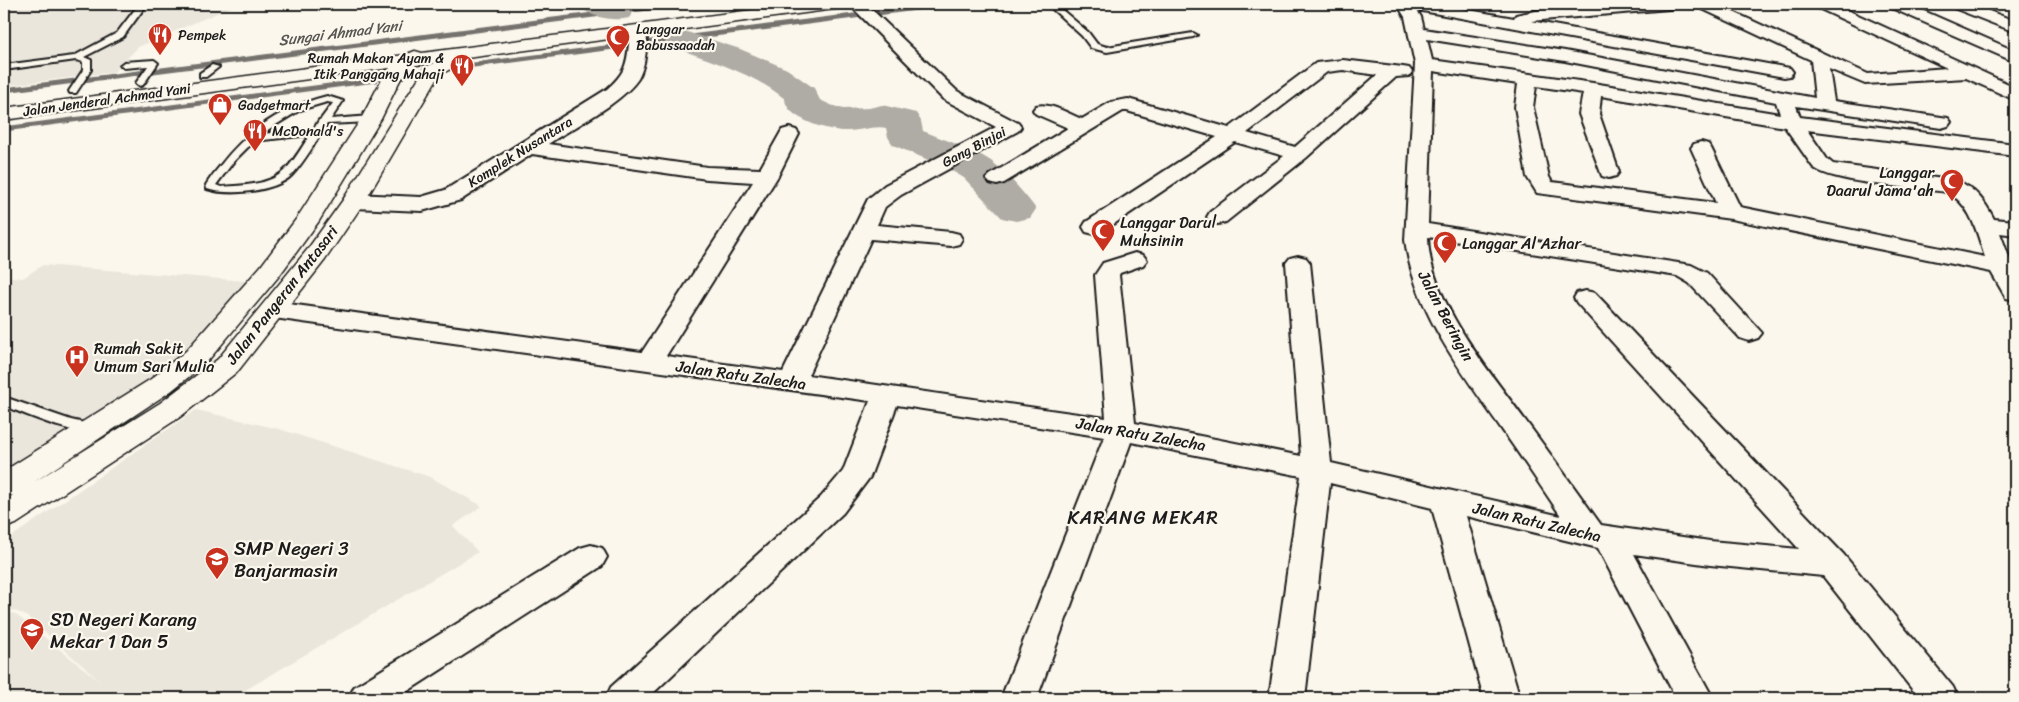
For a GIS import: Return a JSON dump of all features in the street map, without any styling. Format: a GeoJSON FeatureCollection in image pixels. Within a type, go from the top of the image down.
{"type":"FeatureCollection","features":[{"type":"Feature","properties":{"kind":"highway","name":"Jalan Jenderal Achmad Yani"},"geometry":{"type":"LineString","coordinates":[[4,101],[77,85],[146,75],[209,71],[456,43],[737,5],[764,4]]}},
{"type":"Feature","properties":{"kind":"highway","name":"Jalan Jenderal Achmad Yani"},"geometry":{"type":"LineString","coordinates":[[4,114],[835,4]]}},
{"type":"Feature","properties":{"kind":"highway"},"geometry":{"type":"LineString","coordinates":[[408,60],[424,52],[456,43]]}},
{"type":"Feature","properties":{"kind":"highway","name":"Jalan Pangeran Antasari"},"geometry":{"type":"LineString","coordinates":[[4,516],[204,385],[228,365],[274,310],[354,201],[432,71],[454,60],[496,50]]}},
{"type":"Feature","properties":{"kind":"highway","name":"Jalan Pangeran Antasari"},"geometry":{"type":"LineString","coordinates":[[4,486],[161,385],[196,357],[280,258],[308,220],[368,122],[392,77],[408,60]]}},
{"type":"Feature","properties":{"kind":"highway"},"geometry":{"type":"LineString","coordinates":[[280,258],[316,255]]}},
{"type":"Feature","properties":{"kind":"street","name":"Gang Binjai"},"geometry":{"type":"LineString","coordinates":[[857,4],[950,95],[1011,127]]}},
{"type":"Feature","properties":{"kind":"street","name":"Jalan Beringin"},"geometry":{"type":"LineString","coordinates":[[1405,4],[1413,17],[1418,33],[1424,69],[1417,257],[1421,271],[1449,328],[1478,374],[1594,532]]}},
{"type":"Feature","properties":{"kind":"street"},"geometry":{"type":"LineString","coordinates":[[1410,4],[1784,72]]}},
{"type":"Feature","properties":{"kind":"street"},"geometry":{"type":"LineString","coordinates":[[1510,23],[1536,15],[1669,4]]}},
{"type":"Feature","properties":{"kind":"street"},"geometry":{"type":"LineString","coordinates":[[1704,4],[1863,78],[1871,80],[1969,72]]}},
{"type":"Feature","properties":{"kind":"street"},"geometry":{"type":"LineString","coordinates":[[1822,4],[2015,94]]}},
{"type":"Feature","properties":{"kind":"street"},"geometry":{"type":"LineString","coordinates":[[1895,4],[2015,57]]}},
{"type":"Feature","properties":{"kind":"street"},"geometry":{"type":"LineString","coordinates":[[1957,4],[2015,28]]}},
{"type":"Feature","properties":{"kind":"street"},"geometry":{"type":"LineString","coordinates":[[1974,11],[2007,7]]}},
{"type":"Feature","properties":{"kind":"street","name":"Komplek Nusantara"},"geometry":{"type":"LineString","coordinates":[[354,201],[411,205],[432,203],[453,195],[614,92],[625,83],[632,75],[638,31]]}},
{"type":"Feature","properties":{"kind":"street"},"geometry":{"type":"LineString","coordinates":[[1418,33],[1566,56],[1826,106],[2015,135]]}},
{"type":"Feature","properties":{"kind":"street"},"geometry":{"type":"LineString","coordinates":[[1819,56],[1822,90],[1826,106]]}},
{"type":"Feature","properties":{"kind":"street"},"geometry":{"type":"LineString","coordinates":[[1094,227],[1231,136],[1322,67],[1343,64],[1392,71],[1424,69],[1528,79],[1792,122],[2015,150]]}},
{"type":"Feature","properties":{"kind":"street"},"geometry":{"type":"LineString","coordinates":[[1218,217],[1299,154],[1392,71]]}},
{"type":"Feature","properties":{"kind":"street"},"geometry":{"type":"LineString","coordinates":[[1528,79],[1524,108],[1538,177],[1543,187],[1553,190],[1731,212],[2000,267]]}},
{"type":"Feature","properties":{"kind":"street"},"geometry":{"type":"LineString","coordinates":[[1593,89],[1589,114],[1608,172]]}},
{"type":"Feature","properties":{"kind":"street"},"geometry":{"type":"LineString","coordinates":[[1784,98],[1792,122],[1822,166],[1840,172],[1900,178],[1959,188],[1967,194],[1986,224],[2000,267],[2015,293]]}},
{"type":"Feature","properties":{"kind":"street"},"geometry":{"type":"LineString","coordinates":[[1011,127],[1062,100]]}},
{"type":"Feature","properties":{"kind":"street"},"geometry":{"type":"LineString","coordinates":[[997,180],[1118,106],[1128,104],[1231,136],[1299,154]]}},
{"type":"Feature","properties":{"kind":"street"},"geometry":{"type":"LineString","coordinates":[[1043,110],[1083,127]]}},
{"type":"Feature","properties":{"kind":"street","name":"Gang Binjai"},"geometry":{"type":"LineString","coordinates":[[791,382],[868,221],[882,198],[893,190],[1011,127]]}},
{"type":"Feature","properties":{"kind":"street"},"geometry":{"type":"LineString","coordinates":[[649,362],[767,176],[789,134]]}},
{"type":"Feature","properties":{"kind":"street"},"geometry":{"type":"LineString","coordinates":[[528,148],[707,173],[767,176]]}},
{"type":"Feature","properties":{"kind":"street"},"geometry":{"type":"LineString","coordinates":[[1700,148],[1731,212]]}},
{"type":"Feature","properties":{"kind":"street"},"geometry":{"type":"LineString","coordinates":[[868,221],[951,239]]}},
{"type":"Feature","properties":{"kind":"street"},"geometry":{"type":"LineString","coordinates":[[1986,224],[2015,228]]}},
{"type":"Feature","properties":{"kind":"street"},"geometry":{"type":"LineString","coordinates":[[1418,229],[1682,270],[1698,278],[1749,333]]}},
{"type":"Feature","properties":{"kind":"street"},"geometry":{"type":"LineString","coordinates":[[1019,698],[1122,430],[1107,275],[1111,268],[1135,260]]}},
{"type":"Feature","properties":{"kind":"street"},"geometry":{"type":"LineString","coordinates":[[1287,698],[1317,470],[1298,263]]}},
{"type":"Feature","properties":{"kind":"street"},"geometry":{"type":"LineString","coordinates":[[1586,298],[1832,564],[1940,698]]}},
{"type":"Feature","properties":{"kind":"street","name":"Jalan Ratu Zalecha"},"geometry":{"type":"LineString","coordinates":[[274,310],[887,394],[1122,430],[1267,458],[1446,502],[1594,532],[1661,535],[1676,548],[1832,564]]}},
{"type":"Feature","properties":{"kind":"street"},"geometry":{"type":"LineString","coordinates":[[624,698],[832,505],[855,477],[862,463],[887,394]]}},
{"type":"Feature","properties":{"kind":"street"},"geometry":{"type":"LineString","coordinates":[[1446,502],[1502,698]]}},
{"type":"Feature","properties":{"kind":"street"},"geometry":{"type":"LineString","coordinates":[[1594,532],[1695,698]]}},
{"type":"Feature","properties":{"kind":"street"},"geometry":{"type":"LineString","coordinates":[[367,698],[591,557]]}},
{"type":"Feature","properties":{"kind":"lane"},"geometry":{"type":"LineString","coordinates":[[76,58],[120,35],[143,4]]}},
{"type":"Feature","properties":{"kind":"lane"},"geometry":{"type":"LineString","coordinates":[[1051,4],[1086,34],[1094,46],[1099,49],[1107,50],[1193,35]]}},
{"type":"Feature","properties":{"kind":"lane"},"geometry":{"type":"LineString","coordinates":[[4,68],[76,58],[86,60],[87,70],[77,85]]}},
{"type":"Feature","properties":{"kind":"lane"},"geometry":{"type":"LineString","coordinates":[[124,65],[154,63],[146,75]]}},
{"type":"Feature","properties":{"kind":"lane"},"geometry":{"type":"LineString","coordinates":[[327,99],[339,101],[319,128],[288,173],[280,178],[262,186],[213,189],[211,184],[231,156],[250,138],[287,114],[306,105],[327,99]]}},
{"type":"Feature","properties":{"kind":"lane"},"geometry":{"type":"LineString","coordinates":[[250,138],[368,122]]}},
{"type":"Feature","properties":{"kind":"lane"},"geometry":{"type":"LineString","coordinates":[[4,401],[68,424],[93,429]]}},
{"type":"Feature","properties":{"kind":"shaded area"},"geometry":{"type":"Polygon","coordinates":[[[4,4],[238,4],[138,47],[114,72],[4,86],[4,4]]]}},
{"type":"Feature","properties":{"kind":"shaded area","name":"Rumah Sakit Umum Sari Mulia"},"geometry":{"type":"Polygon","coordinates":[[[43,265],[246,281],[196,344],[104,412],[4,474],[4,276],[23,278],[43,265]]]}},
{"type":"Feature","properties":{"kind":"shaded area","name":"SMP Negeri 3 Banjarmasin"},"geometry":{"type":"Polygon","coordinates":[[[196,410],[279,429],[430,477],[482,506],[453,526],[478,552],[232,698],[4,698],[4,611],[15,614],[102,683],[29,618],[21,613],[4,608],[4,542],[196,410]]]}},
{"type":"Feature","properties":{"kind":"waterway"},"geometry":{"type":"LineString","coordinates":[[593,4],[618,12]]}},
{"type":"Feature","properties":{"kind":"waterway","name":"Sungai Ahmad Yani"},"geometry":{"type":"LineString","coordinates":[[4,90],[680,4]]}},
{"type":"Feature","properties":{"kind":"waterway","name":"Sungai Ahmad Yani"},"geometry":{"type":"LineString","coordinates":[[443,69],[947,4]]}},
{"type":"Feature","properties":{"kind":"waterway"},"geometry":{"type":"LineString","coordinates":[[681,39],[744,62],[775,77],[802,95],[803,105],[818,113],[842,120],[869,119],[882,116],[903,121],[906,137],[960,160],[978,170],[1016,209]]}},
{"type":"Feature","properties":{"kind":"waterway","name":"Sungai Ahmad Yani"},"geometry":{"type":"LineString","coordinates":[[4,129],[375,80]]}},
{"type":"Feature","properties":{"kind":"place","name":"Pempek"},"geometry":{"type":"Point","coordinates":[160,56]}},
{"type":"Feature","properties":{"kind":"place","name":"Langgar Babussaadah"},"geometry":{"type":"Point","coordinates":[618,58]}},
{"type":"Feature","properties":{"kind":"place","name":"Rumah Makan Ayam & Itik Panggang Mahaji"},"geometry":{"type":"Point","coordinates":[462,87]}},
{"type":"Feature","properties":{"kind":"place","name":"Gadgetmart"},"geometry":{"type":"Point","coordinates":[220,126]}},
{"type":"Feature","properties":{"kind":"place","name":"McDonald's"},"geometry":{"type":"Point","coordinates":[255,152]}},
{"type":"Feature","properties":{"kind":"place","name":"Langgar Daarul Jama'ah"},"geometry":{"type":"Point","coordinates":[1952,202]}},
{"type":"Feature","properties":{"kind":"place","name":"Langgar Darul Muhsinin"},"geometry":{"type":"Point","coordinates":[1103,252]}},
{"type":"Feature","properties":{"kind":"place","name":"Langgar Al Azhar"},"geometry":{"type":"Point","coordinates":[1445,264]}},
{"type":"Feature","properties":{"kind":"place","name":"Rumah Sakit Umum Sari Mulia"},"geometry":{"type":"Point","coordinates":[77,378]}},
{"type":"Feature","properties":{"kind":"place","name":"SMP Negeri 3 Banjarmasin"},"geometry":{"type":"Point","coordinates":[217,580]}},
{"type":"Feature","properties":{"kind":"place","name":"SD Negeri Karang Mekar 1 Dan 5"},"geometry":{"type":"Point","coordinates":[32,651]}},
{"type":"Feature","properties":{"kind":"district","name":"KARANG MEKAR"},"geometry":{"type":"Point","coordinates":[1143,517]}}]}
